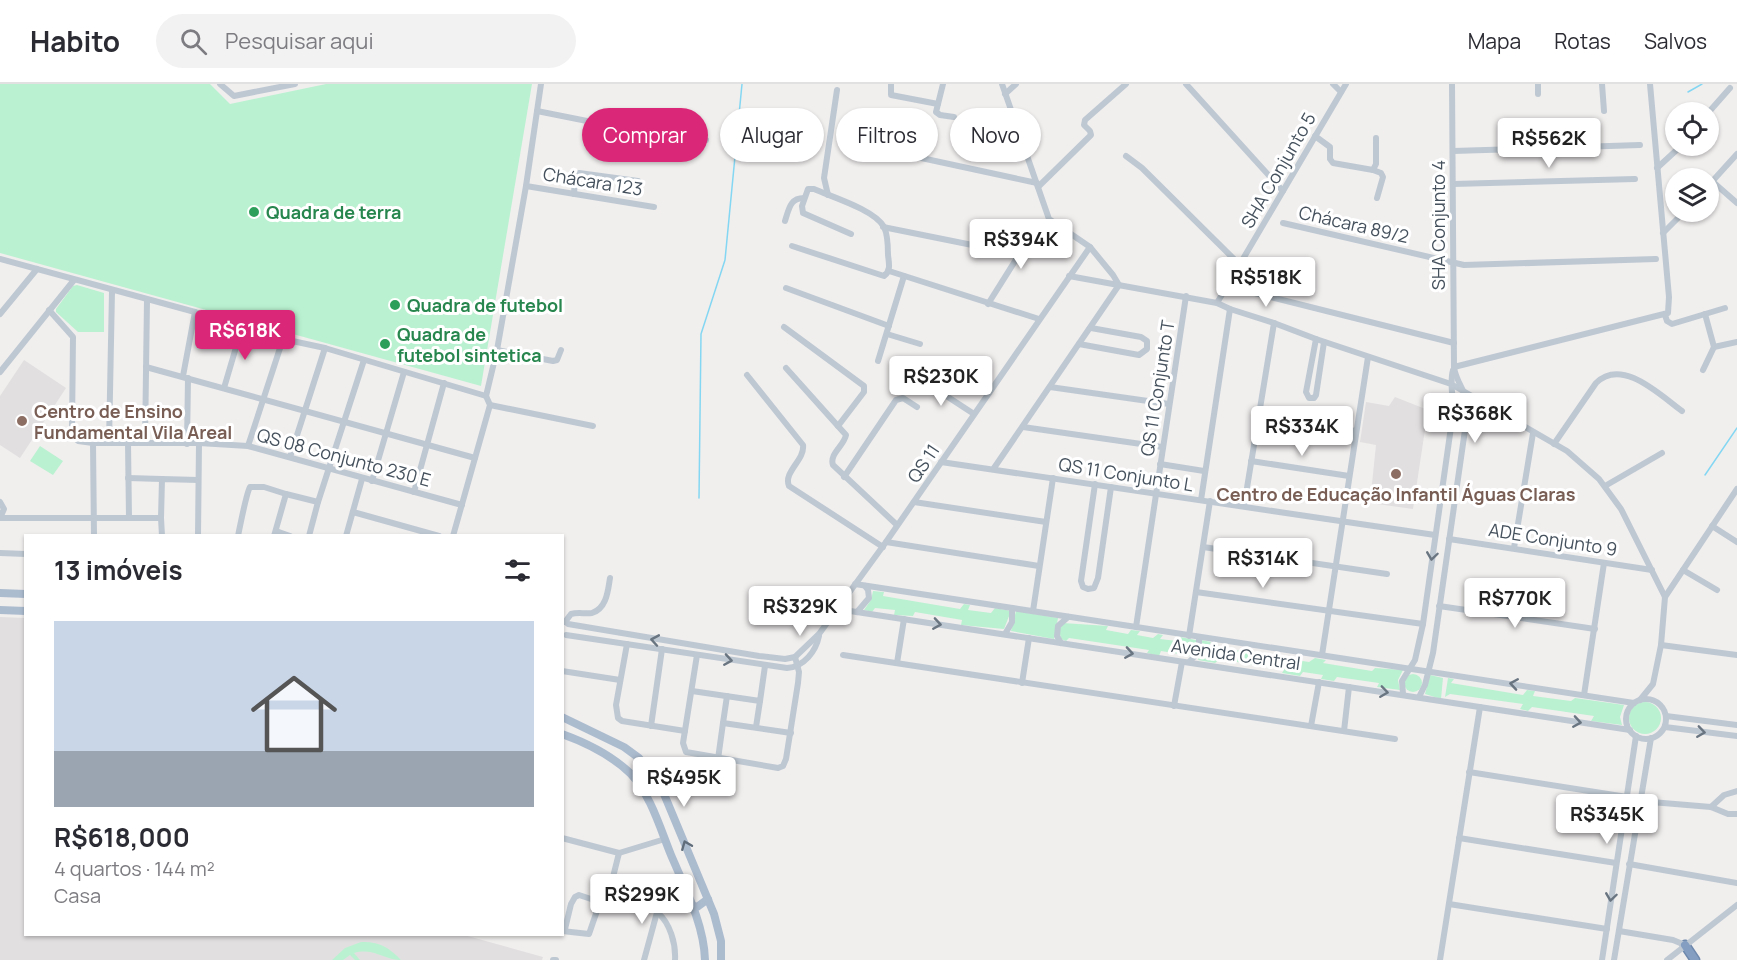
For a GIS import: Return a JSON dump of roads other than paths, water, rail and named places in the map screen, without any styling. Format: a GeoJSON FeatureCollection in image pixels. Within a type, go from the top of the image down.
{"type":"FeatureCollection","features":[{"type":"Feature","properties":{"kind":"highway"},"geometry":{"type":"LineString","coordinates":[[1685,945],[1695,960]]}},
{"type":"Feature","properties":{"kind":"main road"},"geometry":{"type":"LineString","coordinates":[[0,593],[24,594]]}},
{"type":"Feature","properties":{"kind":"main road"},"geometry":{"type":"LineString","coordinates":[[0,610],[24,611]]}},
{"type":"Feature","properties":{"kind":"main road"},"geometry":{"type":"LineString","coordinates":[[564,718],[624,747],[648,768],[659,782],[708,899],[719,932],[720,960],[705,959],[703,939],[691,905],[644,793],[629,772],[591,746],[564,735]]}},
{"type":"Feature","properties":{"kind":"main road"},"geometry":{"type":"LineString","coordinates":[[691,905],[697,907],[708,899]]}},
{"type":"Feature","properties":{"kind":"street"},"geometry":{"type":"LineString","coordinates":[[220,84],[234,96],[266,87],[295,84]]}},
{"type":"Feature","properties":{"kind":"street"},"geometry":{"type":"LineString","coordinates":[[454,534],[490,405],[486,396],[497,350],[526,186],[541,84]]}},
{"type":"Feature","properties":{"kind":"street"},"geometry":{"type":"LineString","coordinates":[[891,84],[890,92],[893,96],[938,104]]}},
{"type":"Feature","properties":{"kind":"street"},"geometry":{"type":"LineString","coordinates":[[943,84],[936,112],[950,116]]}},
{"type":"Feature","properties":{"kind":"street"},"geometry":{"type":"LineString","coordinates":[[1002,84],[1051,220],[1090,247],[1119,285]]}},
{"type":"Feature","properties":{"kind":"street"},"geometry":{"type":"LineString","coordinates":[[1005,94],[1016,84]]}},
{"type":"Feature","properties":{"kind":"street"},"geometry":{"type":"LineString","coordinates":[[1037,185],[1090,135],[1090,131],[1084,125],[1085,120],[1126,84]]}},
{"type":"Feature","properties":{"kind":"street"},"geometry":{"type":"LineString","coordinates":[[1186,84],[1283,190]]}},
{"type":"Feature","properties":{"kind":"street"},"geometry":{"type":"LineString","coordinates":[[1333,84],[1341,92]]}},
{"type":"Feature","properties":{"kind":"street","name":"SHA Conjunto 5"},"geometry":{"type":"LineString","coordinates":[[1217,303],[1346,84]]}},
{"type":"Feature","properties":{"kind":"street","name":"SHA Conjunto 4"},"geometry":{"type":"LineString","coordinates":[[1403,694],[1402,681],[1417,652],[1423,624],[1454,398],[1452,384],[1454,343],[1452,84]]}},
{"type":"Feature","properties":{"kind":"street"},"geometry":{"type":"LineString","coordinates":[[1538,84],[1538,93]]}},
{"type":"Feature","properties":{"kind":"street"},"geometry":{"type":"LineString","coordinates":[[1602,84],[1604,111]]}},
{"type":"Feature","properties":{"kind":"street"},"geometry":{"type":"LineString","coordinates":[[1454,367],[1665,315],[1669,311],[1650,84]]}},
{"type":"Feature","properties":{"kind":"street"},"geometry":{"type":"LineString","coordinates":[[1718,102],[1730,88]]}},
{"type":"Feature","properties":{"kind":"street"},"geometry":{"type":"LineString","coordinates":[[828,195],[824,178],[837,90]]}},
{"type":"Feature","properties":{"kind":"street"},"geometry":{"type":"LineString","coordinates":[[537,111],[582,120]]}},
{"type":"Feature","properties":{"kind":"street"},"geometry":{"type":"LineString","coordinates":[[1315,136],[1330,147],[1330,159],[1333,163],[1381,173],[1383,177],[1377,198]]}},
{"type":"Feature","properties":{"kind":"street"},"geometry":{"type":"LineString","coordinates":[[1373,170],[1376,164],[1377,138]]}},
{"type":"Feature","properties":{"kind":"street"},"geometry":{"type":"LineString","coordinates":[[1453,151],[1640,145]]}},
{"type":"Feature","properties":{"kind":"street"},"geometry":{"type":"LineString","coordinates":[[1719,175],[1737,154]]}},
{"type":"Feature","properties":{"kind":"street"},"geometry":{"type":"LineString","coordinates":[[1126,156],[1142,168],[1240,265]]}},
{"type":"Feature","properties":{"kind":"street"},"geometry":{"type":"LineString","coordinates":[[1657,168],[1670,156]]}},
{"type":"Feature","properties":{"kind":"street"},"geometry":{"type":"LineString","coordinates":[[937,162],[1037,185]]}},
{"type":"Feature","properties":{"kind":"street"},"geometry":{"type":"LineString","coordinates":[[574,194],[575,178],[579,173],[638,182]]}},
{"type":"Feature","properties":{"kind":"street"},"geometry":{"type":"LineString","coordinates":[[1453,183],[1635,179]]}},
{"type":"Feature","properties":{"kind":"street","name":"Chácara 123"},"geometry":{"type":"LineString","coordinates":[[526,186],[654,207]]}},
{"type":"Feature","properties":{"kind":"street"},"geometry":{"type":"LineString","coordinates":[[792,246],[884,276],[889,271],[884,227],[873,216],[809,188],[802,209],[805,214],[851,234]]}},
{"type":"Feature","properties":{"kind":"street"},"geometry":{"type":"LineString","coordinates":[[1719,190],[1737,203]]}},
{"type":"Feature","properties":{"kind":"street"},"geometry":{"type":"LineString","coordinates":[[786,221],[792,202],[797,198],[804,198]]}},
{"type":"Feature","properties":{"kind":"street"},"geometry":{"type":"LineString","coordinates":[[1663,233],[1674,222]]}},
{"type":"Feature","properties":{"kind":"street","name":"Chácara 89/2"},"geometry":{"type":"LineString","coordinates":[[1282,223],[1453,264],[1656,259]]}},
{"type":"Feature","properties":{"kind":"street"},"geometry":{"type":"LineString","coordinates":[[988,304],[1016,255],[1037,226]]}},
{"type":"Feature","properties":{"kind":"street"},"geometry":{"type":"LineString","coordinates":[[884,227],[1016,255]]}},
{"type":"Feature","properties":{"kind":"street","name":"QS 11"},"geometry":{"type":"LineString","coordinates":[[795,657],[819,634],[884,544],[1090,247]]}},
{"type":"Feature","properties":{"kind":"street"},"geometry":{"type":"LineString","coordinates":[[1,260],[195,312],[283,339],[324,348],[486,396]]}},
{"type":"Feature","properties":{"kind":"street"},"geometry":{"type":"LineString","coordinates":[[0,314],[37,269]]}},
{"type":"Feature","properties":{"kind":"street"},"geometry":{"type":"LineString","coordinates":[[889,271],[1039,319]]}},
{"type":"Feature","properties":{"kind":"street"},"geometry":{"type":"LineString","coordinates":[[879,361],[904,276]]}},
{"type":"Feature","properties":{"kind":"street"},"geometry":{"type":"LineString","coordinates":[[1069,276],[1217,303],[1324,342],[1452,384],[1579,460],[1605,486],[1621,509],[1665,597]]}},
{"type":"Feature","properties":{"kind":"street"},"geometry":{"type":"LineString","coordinates":[[0,372],[74,280]]}},
{"type":"Feature","properties":{"kind":"street"},"geometry":{"type":"LineString","coordinates":[[994,468],[1119,285]]}},
{"type":"Feature","properties":{"kind":"street"},"geometry":{"type":"LineString","coordinates":[[786,288],[889,326]]}},
{"type":"Feature","properties":{"kind":"street"},"geometry":{"type":"LineString","coordinates":[[1243,290],[1454,343]]}},
{"type":"Feature","properties":{"kind":"street"},"geometry":{"type":"LineString","coordinates":[[109,443],[112,291]]}},
{"type":"Feature","properties":{"kind":"street","name":"QS 11 Conjunto T"},"geometry":{"type":"LineString","coordinates":[[1136,627],[1186,296]]}},
{"type":"Feature","properties":{"kind":"street"},"geometry":{"type":"LineString","coordinates":[[145,443],[147,300]]}},
{"type":"Feature","properties":{"kind":"street"},"geometry":{"type":"LineString","coordinates":[[1665,315],[1668,323],[1672,324],[1725,308]]}},
{"type":"Feature","properties":{"kind":"street"},"geometry":{"type":"LineString","coordinates":[[1201,500],[1230,309]]}},
{"type":"Feature","properties":{"kind":"street"},"geometry":{"type":"LineString","coordinates":[[49,310],[73,337],[71,412],[73,436],[78,441],[93,443],[93,534]]}},
{"type":"Feature","properties":{"kind":"street"},"geometry":{"type":"LineString","coordinates":[[187,444],[186,377],[195,312]]}},
{"type":"Feature","properties":{"kind":"street"},"geometry":{"type":"LineString","coordinates":[[1704,370],[1714,347],[1705,314]]}},
{"type":"Feature","properties":{"kind":"street"},"geometry":{"type":"LineString","coordinates":[[1244,506],[1274,323]]}},
{"type":"Feature","properties":{"kind":"street"},"geometry":{"type":"LineString","coordinates":[[224,388],[242,327]]}},
{"type":"Feature","properties":{"kind":"street"},"geometry":{"type":"LineString","coordinates":[[784,327],[864,386],[864,392],[838,426]]}},
{"type":"Feature","properties":{"kind":"street"},"geometry":{"type":"LineString","coordinates":[[1079,344],[1138,355],[1147,349],[1147,341],[1141,337],[1091,328]]}},
{"type":"Feature","properties":{"kind":"street"},"geometry":{"type":"LineString","coordinates":[[887,334],[920,344]]}},
{"type":"Feature","properties":{"kind":"street"},"geometry":{"type":"LineString","coordinates":[[248,446],[283,339]]}},
{"type":"Feature","properties":{"kind":"street"},"geometry":{"type":"LineString","coordinates":[[1316,339],[1306,392],[1309,398],[1314,398],[1316,395],[1324,342]]}},
{"type":"Feature","properties":{"kind":"street"},"geometry":{"type":"LineString","coordinates":[[1714,347],[1737,342]]}},
{"type":"Feature","properties":{"kind":"street"},"geometry":{"type":"LineString","coordinates":[[290,457],[324,348]]}},
{"type":"Feature","properties":{"kind":"street"},"geometry":{"type":"LineString","coordinates":[[497,350],[553,361],[557,360],[561,350]]}},
{"type":"Feature","properties":{"kind":"street"},"geometry":{"type":"LineString","coordinates":[[1322,655],[1368,357]]}},
{"type":"Feature","properties":{"kind":"street"},"geometry":{"type":"LineString","coordinates":[[310,534],[364,360]]}},
{"type":"Feature","properties":{"kind":"street"},"geometry":{"type":"LineString","coordinates":[[146,367],[475,458]]}},
{"type":"Feature","properties":{"kind":"street","name":"SHA Conjunto 4"},"geometry":{"type":"LineString","coordinates":[[1454,367],[1456,377],[1467,398],[1468,409]]}},
{"type":"Feature","properties":{"kind":"street"},"geometry":{"type":"LineString","coordinates":[[786,368],[844,432],[846,438],[831,460],[833,465],[897,525]]}},
{"type":"Feature","properties":{"kind":"street"},"geometry":{"type":"LineString","coordinates":[[372,481],[404,372]]}},
{"type":"Feature","properties":{"kind":"street"},"geometry":{"type":"LineString","coordinates":[[1554,444],[1596,383],[1604,378],[1624,374],[1634,377],[1682,411]]}},
{"type":"Feature","properties":{"kind":"street"},"geometry":{"type":"LineString","coordinates":[[747,375],[803,445],[804,452],[788,479],[789,486],[884,544],[1039,566]]}},
{"type":"Feature","properties":{"kind":"street"},"geometry":{"type":"LineString","coordinates":[[414,492],[444,382]]}},
{"type":"Feature","properties":{"kind":"street"},"geometry":{"type":"LineString","coordinates":[[928,384],[974,414]]}},
{"type":"Feature","properties":{"kind":"street"},"geometry":{"type":"LineString","coordinates":[[1050,387],[1169,404]]}},
{"type":"Feature","properties":{"kind":"street"},"geometry":{"type":"LineString","coordinates":[[1454,398],[1463,391]]}},
{"type":"Feature","properties":{"kind":"street"},"geometry":{"type":"LineString","coordinates":[[844,477],[896,400],[903,398],[917,407]]}},
{"type":"Feature","properties":{"kind":"street"},"geometry":{"type":"LineString","coordinates":[[1419,697],[1425,685],[1432,653],[1468,409],[1473,403],[1482,402]]}},
{"type":"Feature","properties":{"kind":"street"},"geometry":{"type":"LineString","coordinates":[[490,405],[593,426]]}},
{"type":"Feature","properties":{"kind":"street"},"geometry":{"type":"LineString","coordinates":[[1259,417],[1356,431]]}},
{"type":"Feature","properties":{"kind":"street"},"geometry":{"type":"LineString","coordinates":[[1023,427],[1162,447]]}},
{"type":"Feature","properties":{"kind":"street"},"geometry":{"type":"LineString","coordinates":[[1514,548],[1533,433]]}},
{"type":"Feature","properties":{"kind":"street","name":"QS 08 Conjunto 230 E"},"geometry":{"type":"LineString","coordinates":[[93,443],[199,443],[248,446],[462,505]]}},
{"type":"Feature","properties":{"kind":"street"},"geometry":{"type":"LineString","coordinates":[[128,443],[129,518]]}},
{"type":"Feature","properties":{"kind":"street"},"geometry":{"type":"LineString","coordinates":[[198,534],[199,443]]}},
{"type":"Feature","properties":{"kind":"street"},"geometry":{"type":"LineString","coordinates":[[1605,486],[1662,453]]}},
{"type":"Feature","properties":{"kind":"street"},"geometry":{"type":"LineString","coordinates":[[1446,457],[1461,460]]}},
{"type":"Feature","properties":{"kind":"street"},"geometry":{"type":"LineString","coordinates":[[1251,461],[1350,476]]}},
{"type":"Feature","properties":{"kind":"street","name":"QS 11 Conjunto L"},"geometry":{"type":"LineString","coordinates":[[941,462],[994,468],[1435,536]]}},
{"type":"Feature","properties":{"kind":"street"},"geometry":{"type":"LineString","coordinates":[[1160,464],[1204,471]]}},
{"type":"Feature","properties":{"kind":"street"},"geometry":{"type":"LineString","coordinates":[[1443,474],[1450,472],[1458,477]]}},
{"type":"Feature","properties":{"kind":"street"},"geometry":{"type":"LineString","coordinates":[[128,478],[198,480]]}},
{"type":"Feature","properties":{"kind":"street"},"geometry":{"type":"LineString","coordinates":[[347,534],[362,478]]}},
{"type":"Feature","properties":{"kind":"street"},"geometry":{"type":"LineString","coordinates":[[1033,611],[1053,478]]}},
{"type":"Feature","properties":{"kind":"street"},"geometry":{"type":"LineString","coordinates":[[162,479],[162,534]]}},
{"type":"Feature","properties":{"kind":"street"},"geometry":{"type":"LineString","coordinates":[[1095,484],[1081,581],[1083,587],[1088,589],[1094,588],[1098,578],[1111,487]]}},
{"type":"Feature","properties":{"kind":"street"},"geometry":{"type":"LineString","coordinates":[[239,534],[247,502],[247,490],[250,487],[264,487],[318,502]]}},
{"type":"Feature","properties":{"kind":"street"},"geometry":{"type":"LineString","coordinates":[[1653,684],[1627,712],[1627,724],[1636,736],[1651,738],[1657,736],[1665,727],[1666,716],[1658,702],[1653,684],[1661,645],[1665,597],[1737,489]]}},
{"type":"Feature","properties":{"kind":"street"},"geometry":{"type":"LineString","coordinates":[[275,533],[286,494]]}},
{"type":"Feature","properties":{"kind":"street"},"geometry":{"type":"LineString","coordinates":[[1189,636],[1210,501]]}},
{"type":"Feature","properties":{"kind":"street"},"geometry":{"type":"LineString","coordinates":[[0,502],[4,508],[0,518],[162,518]]}},
{"type":"Feature","properties":{"kind":"street"},"geometry":{"type":"LineString","coordinates":[[914,502],[1046,522]]}},
{"type":"Feature","properties":{"kind":"street"},"geometry":{"type":"LineString","coordinates":[[353,512],[413,532]]}},
{"type":"Feature","properties":{"kind":"street"},"geometry":{"type":"LineString","coordinates":[[1712,526],[1737,542]]}},
{"type":"Feature","properties":{"kind":"street","name":"ADE Conjunto 9"},"geometry":{"type":"LineString","coordinates":[[1449,538],[1652,570]]}},
{"type":"Feature","properties":{"kind":"street"},"geometry":{"type":"LineString","coordinates":[[1203,547],[1387,574]]}},
{"type":"Feature","properties":{"kind":"street"},"geometry":{"type":"LineString","coordinates":[[0,553],[24,554]]}},
{"type":"Feature","properties":{"kind":"street"},"geometry":{"type":"LineString","coordinates":[[1584,695],[1604,563]]}},
{"type":"Feature","properties":{"kind":"street"},"geometry":{"type":"LineString","coordinates":[[1683,570],[1717,590]]}},
{"type":"Feature","properties":{"kind":"street"},"geometry":{"type":"LineString","coordinates":[[565,622],[571,614],[591,613],[601,606],[608,596],[610,578]]}},
{"type":"Feature","properties":{"kind":"street","name":"Avenida Central"},"geometry":{"type":"LineString","coordinates":[[855,584],[1199,638],[1637,701]]}},
{"type":"Feature","properties":{"kind":"street"},"geometry":{"type":"LineString","coordinates":[[857,612],[869,598],[865,586]]}},
{"type":"Feature","properties":{"kind":"street"},"geometry":{"type":"LineString","coordinates":[[1196,592],[1423,624]]}},
{"type":"Feature","properties":{"kind":"street"},"geometry":{"type":"LineString","coordinates":[[1439,606],[1595,629]]}},
{"type":"Feature","properties":{"kind":"street"},"geometry":{"type":"LineString","coordinates":[[1005,634],[1012,622],[1012,608]]}},
{"type":"Feature","properties":{"kind":"street","name":"Avenida Central"},"geometry":{"type":"LineString","coordinates":[[837,609],[1630,730]]}},
{"type":"Feature","properties":{"kind":"street"},"geometry":{"type":"LineString","coordinates":[[1061,643],[1057,636],[1058,626],[1069,617]]}},
{"type":"Feature","properties":{"kind":"street"},"geometry":{"type":"LineString","coordinates":[[897,663],[904,619]]}},
{"type":"Feature","properties":{"kind":"street"},"geometry":{"type":"LineString","coordinates":[[564,636],[569,630],[565,622]]}},
{"type":"Feature","properties":{"kind":"street"},"geometry":{"type":"LineString","coordinates":[[565,622],[759,656],[785,659],[795,657],[799,679],[785,763],[781,767],[718,759],[686,752],[683,742],[697,655]]}},
{"type":"Feature","properties":{"kind":"street","name":"QS 11"},"geometry":{"type":"LineString","coordinates":[[798,666],[806,660],[819,634]]}},
{"type":"Feature","properties":{"kind":"street"},"geometry":{"type":"LineString","coordinates":[[564,636],[765,666],[798,666]]}},
{"type":"Feature","properties":{"kind":"street"},"geometry":{"type":"LineString","coordinates":[[1022,683],[1029,638]]}},
{"type":"Feature","properties":{"kind":"street"},"geometry":{"type":"LineString","coordinates":[[1174,706],[1185,662],[1195,658],[1199,638]]}},
{"type":"Feature","properties":{"kind":"street"},"geometry":{"type":"LineString","coordinates":[[627,644],[616,705],[618,718],[622,721],[685,730]]}},
{"type":"Feature","properties":{"kind":"street"},"geometry":{"type":"LineString","coordinates":[[1661,645],[1737,655]]}},
{"type":"Feature","properties":{"kind":"street"},"geometry":{"type":"LineString","coordinates":[[651,726],[662,649]]}},
{"type":"Feature","properties":{"kind":"street"},"geometry":{"type":"LineString","coordinates":[[1417,652],[1432,653]]}},
{"type":"Feature","properties":{"kind":"street"},"geometry":{"type":"LineString","coordinates":[[843,655],[1395,739]]}},
{"type":"Feature","properties":{"kind":"street"},"geometry":{"type":"LineString","coordinates":[[756,727],[765,666]]}},
{"type":"Feature","properties":{"kind":"street"},"geometry":{"type":"LineString","coordinates":[[564,671],[620,680]]}},
{"type":"Feature","properties":{"kind":"street"},"geometry":{"type":"LineString","coordinates":[[1311,726],[1319,682]]}},
{"type":"Feature","properties":{"kind":"street"},"geometry":{"type":"LineString","coordinates":[[1344,731],[1349,687]]}},
{"type":"Feature","properties":{"kind":"street"},"geometry":{"type":"LineString","coordinates":[[692,690],[760,701]]}},
{"type":"Feature","properties":{"kind":"street"},"geometry":{"type":"LineString","coordinates":[[718,759],[727,696]]}},
{"type":"Feature","properties":{"kind":"street"},"geometry":{"type":"LineString","coordinates":[[1637,701],[1653,699],[1658,702]]}},
{"type":"Feature","properties":{"kind":"street"},"geometry":{"type":"LineString","coordinates":[[1440,960],[1480,707]]}},
{"type":"Feature","properties":{"kind":"street"},"geometry":{"type":"LineString","coordinates":[[1666,716],[1737,725]]}},
{"type":"Feature","properties":{"kind":"street"},"geometry":{"type":"LineString","coordinates":[[723,723],[791,733]]}},
{"type":"Feature","properties":{"kind":"street"},"geometry":{"type":"LineString","coordinates":[[1665,727],[1737,736]]}},
{"type":"Feature","properties":{"kind":"street"},"geometry":{"type":"LineString","coordinates":[[1604,959],[1606,930],[1636,736]]}},
{"type":"Feature","properties":{"kind":"street"},"geometry":{"type":"LineString","coordinates":[[1614,960],[1651,738]]}},
{"type":"Feature","properties":{"kind":"street"},"geometry":{"type":"LineString","coordinates":[[1632,766],[1636,765],[1645,769]]}},
{"type":"Feature","properties":{"kind":"street"},"geometry":{"type":"LineString","coordinates":[[1469,772],[1627,797]]}},
{"type":"Feature","properties":{"kind":"street"},"geometry":{"type":"LineString","coordinates":[[1711,807],[1724,795],[1737,791]]}},
{"type":"Feature","properties":{"kind":"street"},"geometry":{"type":"LineString","coordinates":[[1640,801],[1711,807],[1728,814],[1737,814]]}},
{"type":"Feature","properties":{"kind":"street"},"geometry":{"type":"LineString","coordinates":[[1459,838],[1616,863]]}},
{"type":"Feature","properties":{"kind":"street"},"geometry":{"type":"LineString","coordinates":[[564,839],[619,853],[645,847],[665,839]]}},
{"type":"Feature","properties":{"kind":"street"},"geometry":{"type":"LineString","coordinates":[[600,902],[575,897],[564,930],[589,934],[600,902],[608,897],[619,853]]}},
{"type":"Feature","properties":{"kind":"street"},"geometry":{"type":"LineString","coordinates":[[1629,864],[1737,883]]}},
{"type":"Feature","properties":{"kind":"street"},"geometry":{"type":"LineString","coordinates":[[644,960],[662,894]]}},
{"type":"Feature","properties":{"kind":"street"},"geometry":{"type":"LineString","coordinates":[[1449,904],[1606,930]]}},
{"type":"Feature","properties":{"kind":"street"},"geometry":{"type":"LineString","coordinates":[[1667,960],[1737,905]]}},
{"type":"Feature","properties":{"kind":"street"},"geometry":{"type":"LineString","coordinates":[[658,913],[665,920],[673,941],[675,960]]}},
{"type":"Feature","properties":{"kind":"street"},"geometry":{"type":"LineString","coordinates":[[1619,931],[1673,940],[1685,945]]}},
{"type":"Feature","properties":{"kind":"waterway"},"geometry":{"type":"LineString","coordinates":[[699,498],[701,334],[725,260],[742,84]]}},
{"type":"Feature","properties":{"kind":"waterway"},"geometry":{"type":"LineString","coordinates":[[1688,92],[1702,84]]}},
{"type":"Feature","properties":{"kind":"waterway"},"geometry":{"type":"LineString","coordinates":[[1705,475],[1737,428]]}},
{"type":"Feature","properties":{"kind":"place","name":"Quadra de terra"},"geometry":{"type":"Point","coordinates":[254,212]}},
{"type":"Feature","properties":{"kind":"place","name":"Quadra de futebol"},"geometry":{"type":"Point","coordinates":[395,305]}},
{"type":"Feature","properties":{"kind":"place","name":"Quadra de futebol sintetica"},"geometry":{"type":"Point","coordinates":[385,344]}},
{"type":"Feature","properties":{"kind":"place","name":"Centro de Ensino Fundamental Vila Areal"},"geometry":{"type":"Point","coordinates":[22,421]}},
{"type":"Feature","properties":{"kind":"place","name":"Centro de Educação Infantil Águas Claras"},"geometry":{"type":"Point","coordinates":[1396,474]}}]}
